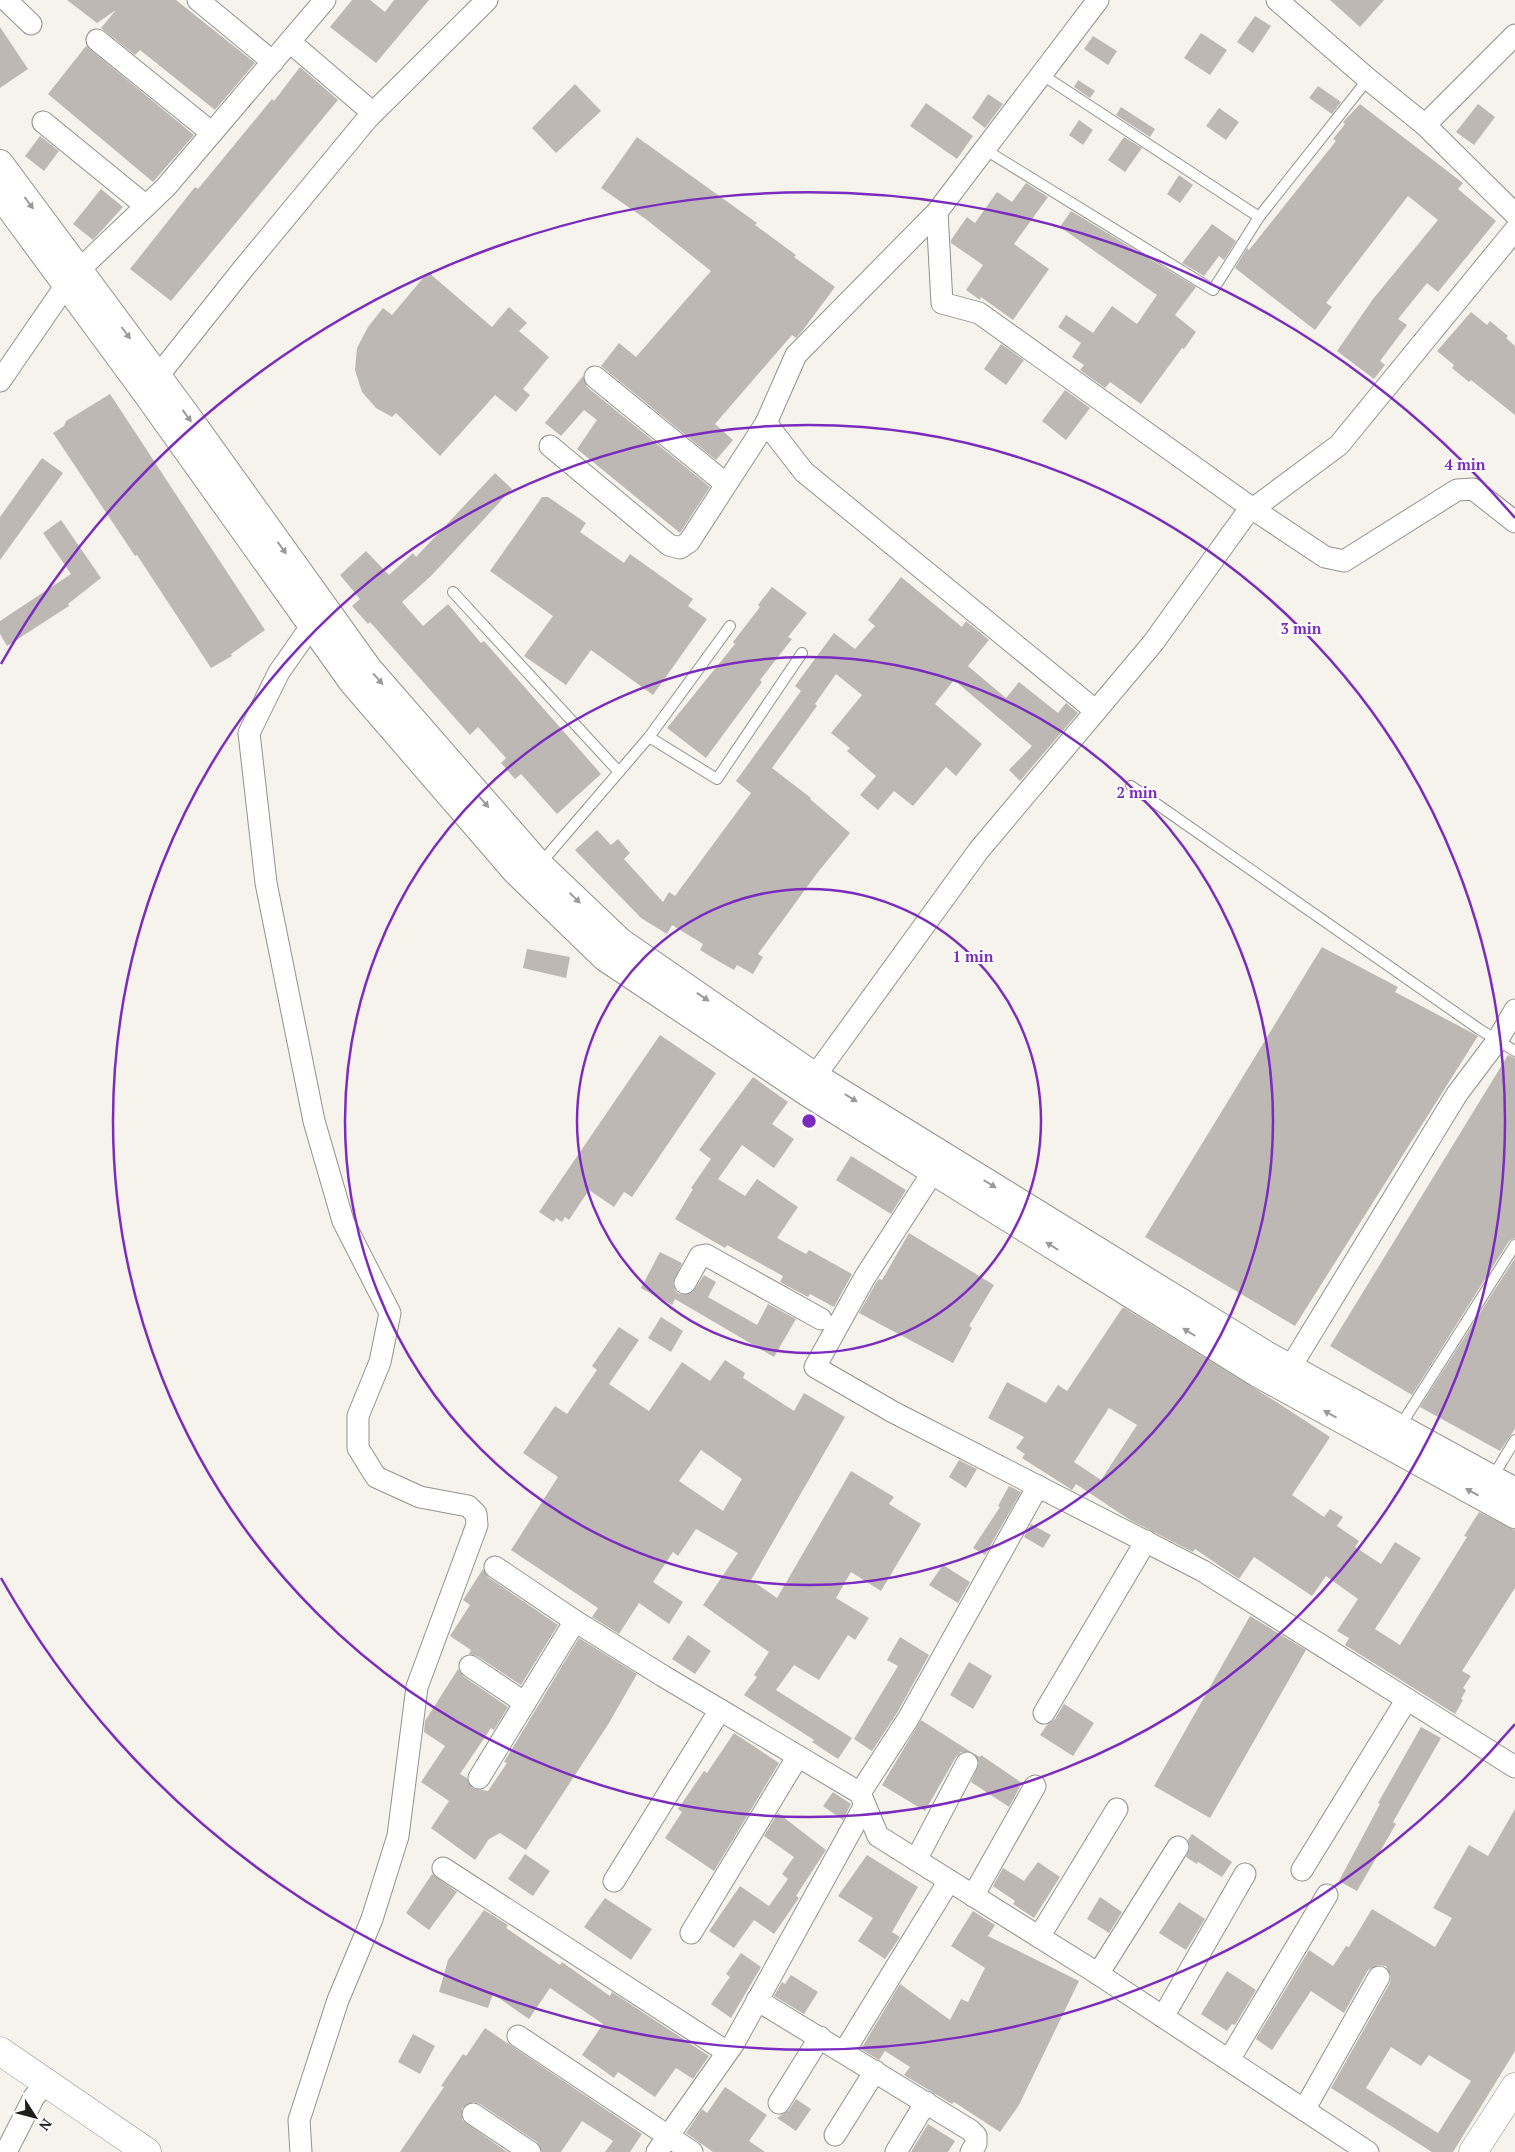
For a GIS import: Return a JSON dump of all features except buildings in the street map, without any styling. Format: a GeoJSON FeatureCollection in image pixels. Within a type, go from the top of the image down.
{"type":"FeatureCollection","features":[{"type":"Feature","properties":{"kind":"main road"},"geometry":{"type":"LineString","coordinates":[[0,2051],[40,2090],[118,2152]]}},
{"type":"Feature","properties":{"kind":"main road"},"geometry":{"type":"LineString","coordinates":[[0,2075],[40,2090],[147,2152]]}},
{"type":"Feature","properties":{"kind":"main road"},"geometry":{"type":"LineString","coordinates":[[1473,2152],[1515,2087]]}},
{"type":"Feature","properties":{"kind":"main road"},"geometry":{"type":"LineString","coordinates":[[1493,2152],[1515,2118]]}},
{"type":"Feature","properties":{"kind":"street"},"geometry":{"type":"LineString","coordinates":[[6,0],[31,24]]}},
{"type":"Feature","properties":{"kind":"street"},"geometry":{"type":"LineString","coordinates":[[198,0],[273,62]]}},
{"type":"Feature","properties":{"kind":"street"},"geometry":{"type":"LineString","coordinates":[[0,381],[73,278],[166,187],[325,0]]}},
{"type":"Feature","properties":{"kind":"street"},"geometry":{"type":"LineString","coordinates":[[152,384],[243,268],[373,113],[487,0]]}},
{"type":"Feature","properties":{"kind":"street"},"geometry":{"type":"LineString","coordinates":[[550,446],[669,545],[680,548],[689,542],[766,423],[796,355],[937,212],[1098,0]]}},
{"type":"Feature","properties":{"kind":"street"},"geometry":{"type":"LineString","coordinates":[[1278,0],[1368,79],[1425,125],[1515,214]]}},
{"type":"Feature","properties":{"kind":"street"},"geometry":{"type":"LineString","coordinates":[[1425,125],[1515,35]]}},
{"type":"Feature","properties":{"kind":"street"},"geometry":{"type":"LineString","coordinates":[[97,40],[212,133]]}},
{"type":"Feature","properties":{"kind":"street"},"geometry":{"type":"LineString","coordinates":[[290,42],[373,113]]}},
{"type":"Feature","properties":{"kind":"street"},"geometry":{"type":"LineString","coordinates":[[43,122],[146,206]]}},
{"type":"Feature","properties":{"kind":"street"},"geometry":{"type":"LineString","coordinates":[[0,163],[73,278],[369,669],[532,872],[606,958],[809,1094],[938,1164],[1290,1368],[1515,1491]]}},
{"type":"Feature","properties":{"kind":"street"},"geometry":{"type":"LineString","coordinates":[[0,195],[73,278]]}},
{"type":"Feature","properties":{"kind":"street"},"geometry":{"type":"LineString","coordinates":[[937,212],[942,304],[979,313],[1253,509],[1325,557],[1344,561],[1457,490],[1473,489],[1515,522]]}},
{"type":"Feature","properties":{"kind":"street"},"geometry":{"type":"LineString","coordinates":[[815,1076],[979,850],[1153,643],[1246,514],[1338,444],[1515,230]]}},
{"type":"Feature","properties":{"kind":"street"},"geometry":{"type":"LineString","coordinates":[[595,377],[726,484]]}},
{"type":"Feature","properties":{"kind":"street"},"geometry":{"type":"LineString","coordinates":[[152,384],[312,626],[352,682],[532,872],[620,941],[938,1164],[1258,1374],[1515,1515]]}},
{"type":"Feature","properties":{"kind":"street"},"geometry":{"type":"LineString","coordinates":[[766,423],[804,472],[1096,711]]}},
{"type":"Feature","properties":{"kind":"street"},"geometry":{"type":"LineString","coordinates":[[301,2152],[299,2120],[338,2000],[372,1920],[398,1836],[417,1687],[477,1525],[476,1514],[468,1506],[420,1496],[376,1477],[358,1448],[358,1416],[380,1362],[390,1313],[343,1221],[314,1121],[266,883],[249,732],[279,672],[312,626]]}},
{"type":"Feature","properties":{"kind":"street"},"geometry":{"type":"LineString","coordinates":[[1290,1368],[1457,1094],[1506,1046],[1515,1010]]}},
{"type":"Feature","properties":{"kind":"street"},"geometry":{"type":"LineString","coordinates":[[938,1164],[865,1276],[829,1324],[815,1366],[893,1412],[1203,1570],[1515,1767]]}},
{"type":"Feature","properties":{"kind":"street"},"geometry":{"type":"LineString","coordinates":[[685,1283],[700,1256],[706,1255],[829,1324]]}},
{"type":"Feature","properties":{"kind":"street"},"geometry":{"type":"LineString","coordinates":[[663,2145],[727,2052],[757,2000],[862,1799],[1038,1486]]}},
{"type":"Feature","properties":{"kind":"street"},"geometry":{"type":"LineString","coordinates":[[1044,1713],[1146,1541]]}},
{"type":"Feature","properties":{"kind":"street"},"geometry":{"type":"LineString","coordinates":[[495,1567],[575,1621],[798,1756],[862,1799],[878,1836],[1098,1974],[1368,2152]]}},
{"type":"Feature","properties":{"kind":"street"},"geometry":{"type":"LineString","coordinates":[[479,1778],[575,1621]]}},
{"type":"Feature","properties":{"kind":"street"},"geometry":{"type":"LineString","coordinates":[[470,1666],[525,1703]]}},
{"type":"Feature","properties":{"kind":"street"},"geometry":{"type":"LineString","coordinates":[[1302,1870],[1407,1699]]}},
{"type":"Feature","properties":{"kind":"street"},"geometry":{"type":"LineString","coordinates":[[614,1881],[720,1710]]}},
{"type":"Feature","properties":{"kind":"street"},"geometry":{"type":"LineString","coordinates":[[691,1933],[798,1756]]}},
{"type":"Feature","properties":{"kind":"street"},"geometry":{"type":"LineString","coordinates":[[916,1860],[967,1763]]}},
{"type":"Feature","properties":{"kind":"street"},"geometry":{"type":"LineString","coordinates":[[973,1896],[1035,1786]]}},
{"type":"Feature","properties":{"kind":"street"},"geometry":{"type":"LineString","coordinates":[[1039,1937],[1117,1809]]}},
{"type":"Feature","properties":{"kind":"street"},"geometry":{"type":"LineString","coordinates":[[1098,1974],[1178,1848]]}},
{"type":"Feature","properties":{"kind":"street"},"geometry":{"type":"LineString","coordinates":[[444,1868],[727,2052]]}},
{"type":"Feature","properties":{"kind":"street"},"geometry":{"type":"LineString","coordinates":[[1163,2017],[1245,1874]]}},
{"type":"Feature","properties":{"kind":"street"},"geometry":{"type":"LineString","coordinates":[[844,2052],[949,1881]]}},
{"type":"Feature","properties":{"kind":"street"},"geometry":{"type":"LineString","coordinates":[[1228,2060],[1327,1895]]}},
{"type":"Feature","properties":{"kind":"street"},"geometry":{"type":"LineString","coordinates":[[1304,2110],[1379,1977]]}},
{"type":"Feature","properties":{"kind":"street"},"geometry":{"type":"LineString","coordinates":[[757,2000],[875,2070],[970,2130],[976,2136],[976,2144],[971,2152]]}},
{"type":"Feature","properties":{"kind":"street"},"geometry":{"type":"LineString","coordinates":[[518,2036],[663,2145],[692,2152]]}},
{"type":"Feature","properties":{"kind":"street"},"geometry":{"type":"LineString","coordinates":[[779,2102],[820,2037]]}},
{"type":"Feature","properties":{"kind":"street"},"geometry":{"type":"LineString","coordinates":[[835,2135],[875,2070]]}},
{"type":"Feature","properties":{"kind":"street"},"geometry":{"type":"LineString","coordinates":[[6,2152],[40,2090]]}},
{"type":"Feature","properties":{"kind":"street"},"geometry":{"type":"LineString","coordinates":[[896,2152],[926,2102]]}},
{"type":"Feature","properties":{"kind":"street"},"geometry":{"type":"LineString","coordinates":[[474,2114],[530,2152]]}},
{"type":"Feature","properties":{"kind":"lane"},"geometry":{"type":"LineString","coordinates":[[1041,74],[1258,217]]}},
{"type":"Feature","properties":{"kind":"lane"},"geometry":{"type":"LineString","coordinates":[[984,149],[1213,290],[1258,217],[1368,79]]}},
{"type":"Feature","properties":{"kind":"lane"},"geometry":{"type":"LineString","coordinates":[[453,592],[619,772]]}},
{"type":"Feature","properties":{"kind":"lane"},"geometry":{"type":"LineString","coordinates":[[532,872],[650,737],[730,626]]}},
{"type":"Feature","properties":{"kind":"lane"},"geometry":{"type":"LineString","coordinates":[[650,737],[717,779],[802,653]]}},
{"type":"Feature","properties":{"kind":"lane"},"geometry":{"type":"LineString","coordinates":[[1131,786],[1506,1046]]}},
{"type":"Feature","properties":{"kind":"lane"},"geometry":{"type":"LineString","coordinates":[[1399,1428],[1515,1245]]}},
{"type":"Feature","properties":{"kind":"lane"},"geometry":{"type":"LineString","coordinates":[[1492,1478],[1515,1440]]}}]}
